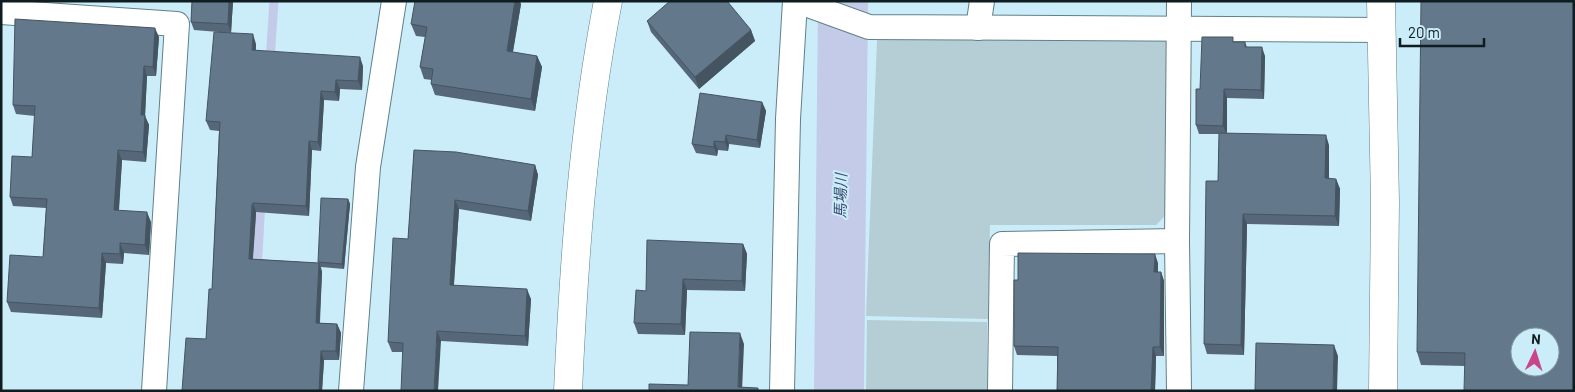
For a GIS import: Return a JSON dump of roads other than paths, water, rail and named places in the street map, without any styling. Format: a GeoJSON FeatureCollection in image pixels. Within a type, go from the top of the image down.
{"type":"FeatureCollection","features":[{"type":"Feature","properties":{"kind":"street"},"geometry":{"type":"LineString","coordinates":[[351,391],[368,167],[394,1]]}},
{"type":"Feature","properties":{"kind":"street"},"geometry":{"type":"LineString","coordinates":[[568,391],[577,222],[595,70],[608,1]]}},
{"type":"Feature","properties":{"kind":"street"},"geometry":{"type":"LineString","coordinates":[[782,391],[788,119],[796,1],[858,25],[869,27],[1381,30]]}},
{"type":"Feature","properties":{"kind":"street"},"geometry":{"type":"LineString","coordinates":[[978,28],[982,1]]}},
{"type":"Feature","properties":{"kind":"street"},"geometry":{"type":"LineString","coordinates":[[1179,1],[1177,242],[1179,391]]}},
{"type":"Feature","properties":{"kind":"street"},"geometry":{"type":"LineString","coordinates":[[1381,1],[1384,202],[1383,391]]}},
{"type":"Feature","properties":{"kind":"street"},"geometry":{"type":"LineString","coordinates":[[1,12],[177,24],[154,391]]}},
{"type":"Feature","properties":{"kind":"street"},"geometry":{"type":"LineString","coordinates":[[1000,391],[1002,244],[1177,242]]}},
{"type":"Feature","properties":{"kind":"waterway"},"geometry":{"type":"LineString","coordinates":[[270,61],[274,1]]}},
{"type":"Feature","properties":{"kind":"waterway","name":"馬場川"},"geometry":{"type":"LineString","coordinates":[[839,391],[843,1]]}},
{"type":"Feature","properties":{"kind":"waterway"},"geometry":{"type":"LineString","coordinates":[[257,271],[261,201]]}}]}
